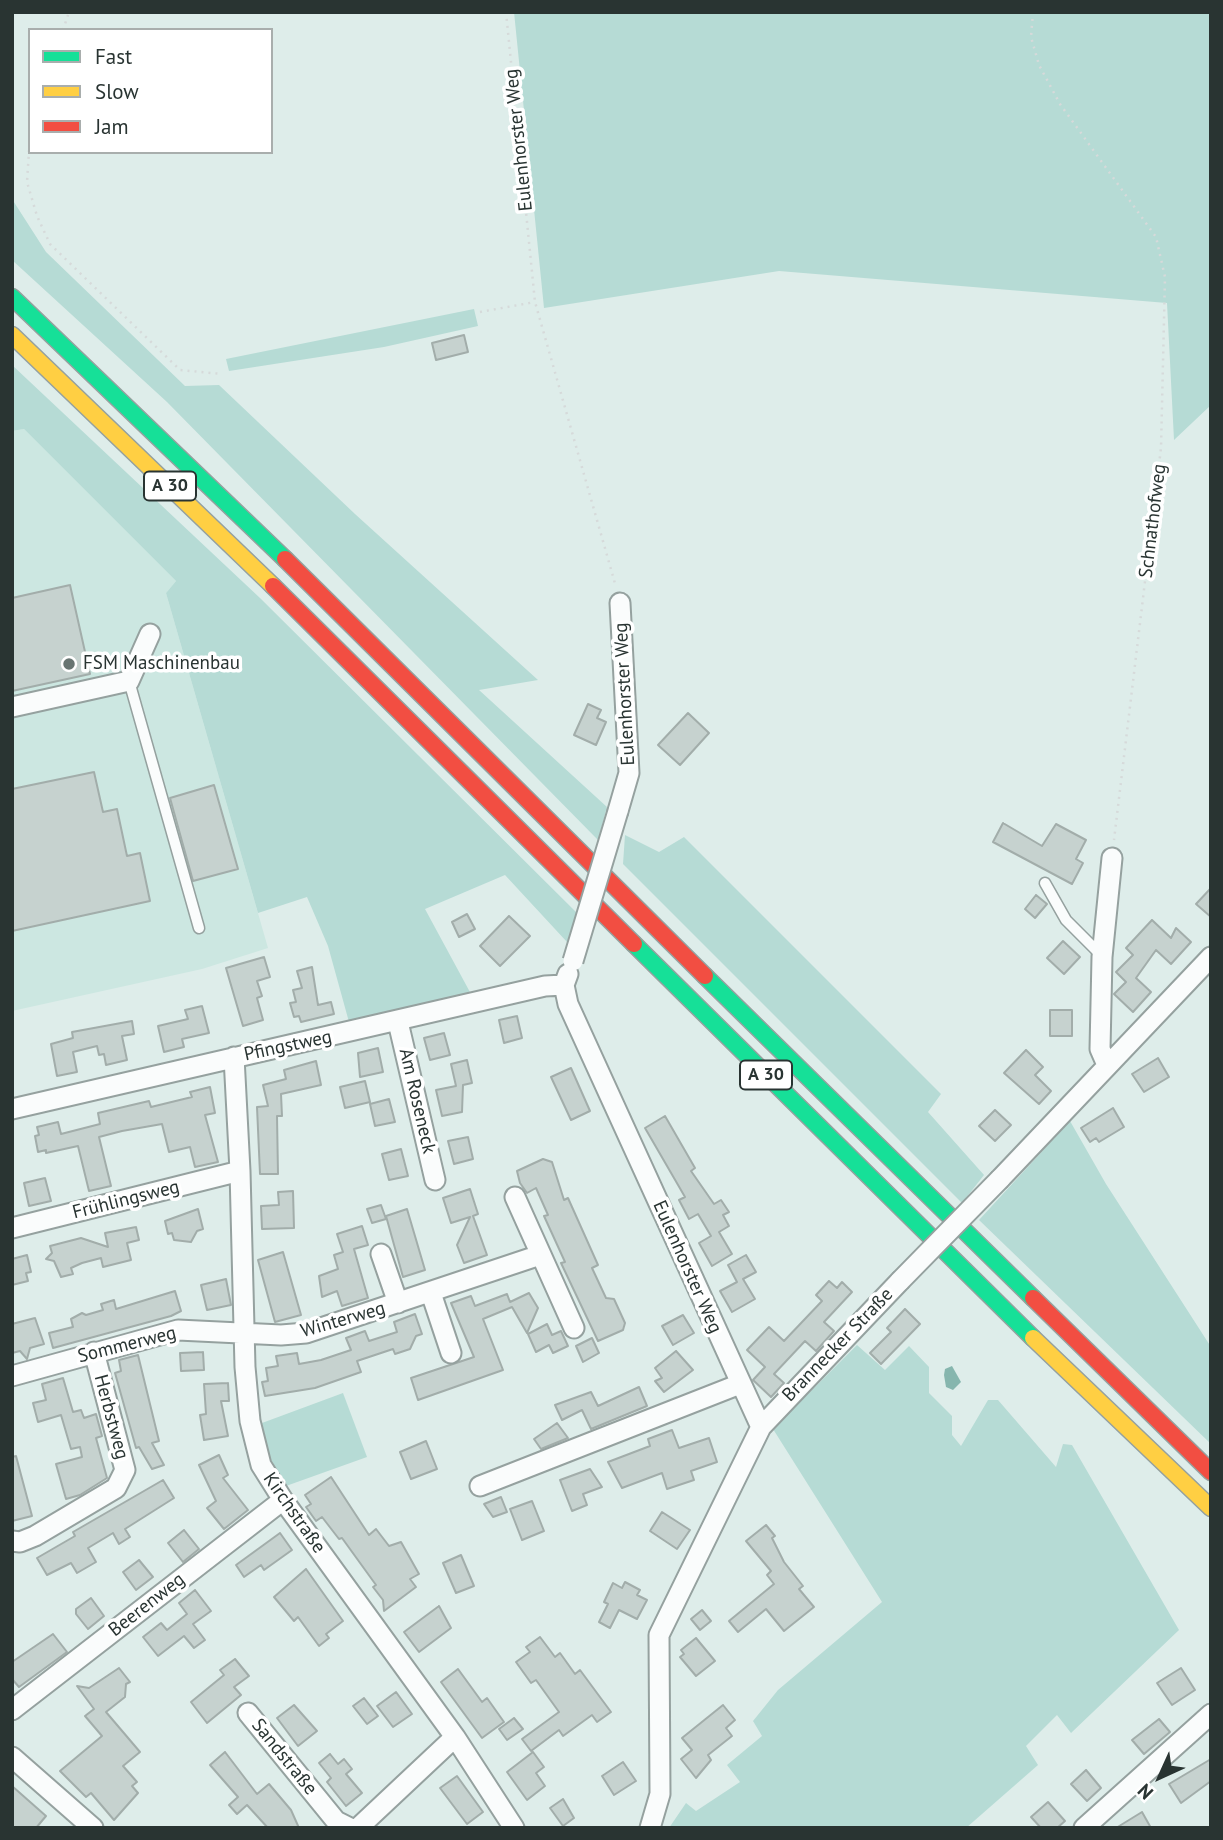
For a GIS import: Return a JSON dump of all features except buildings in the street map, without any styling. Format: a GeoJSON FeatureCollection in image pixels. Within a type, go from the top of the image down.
{"type":"FeatureCollection","features":[{"type":"Feature","properties":{"kind":"highway","name":"A 30"},"geometry":{"type":"LineString","coordinates":[[12,297],[232,507],[794,1065],[1211,1472]]}},
{"type":"Feature","properties":{"kind":"highway","name":"A 30"},"geometry":{"type":"LineString","coordinates":[[12,335],[337,647],[979,1287],[1211,1508]]}},
{"type":"Feature","properties":{"kind":"street","name":"Eulenhorster Weg"},"geometry":{"type":"LineString","coordinates":[[620,603],[629,773],[564,985],[568,1004],[761,1427]]}},
{"type":"Feature","properties":{"kind":"street"},"geometry":{"type":"LineString","coordinates":[[12,707],[129,681],[150,634]]}},
{"type":"Feature","properties":{"kind":"street"},"geometry":{"type":"LineString","coordinates":[[1107,1065],[1100,1049],[1102,957],[1112,858]]}},
{"type":"Feature","properties":{"kind":"street","name":"Brannecker Straße"},"geometry":{"type":"LineString","coordinates":[[650,1828],[660,1794],[659,1634],[761,1427],[1211,957]]}},
{"type":"Feature","properties":{"kind":"street","name":"Pfingstweg"},"geometry":{"type":"LineString","coordinates":[[12,1109],[545,986],[564,985]]}},
{"type":"Feature","properties":{"kind":"street","name":"Am Roseneck"},"geometry":{"type":"LineString","coordinates":[[398,1022],[435,1180]]}},
{"type":"Feature","properties":{"kind":"street","name":"Kirchstraße"},"geometry":{"type":"LineString","coordinates":[[234,1057],[250,1421],[261,1465],[282,1500],[455,1737],[514,1828]]}},
{"type":"Feature","properties":{"kind":"street","name":"Frühlingsweg"},"geometry":{"type":"LineString","coordinates":[[12,1228],[240,1171]]}},
{"type":"Feature","properties":{"kind":"street"},"geometry":{"type":"LineString","coordinates":[[514,1197],[574,1328]]}},
{"type":"Feature","properties":{"kind":"street","name":"Winterweg"},"geometry":{"type":"LineString","coordinates":[[381,1254],[398,1303]]}},
{"type":"Feature","properties":{"kind":"street","name":"Winterweg"},"geometry":{"type":"LineString","coordinates":[[245,1333],[306,1333],[540,1255]]}},
{"type":"Feature","properties":{"kind":"street"},"geometry":{"type":"LineString","coordinates":[[431,1293],[451,1353]]}},
{"type":"Feature","properties":{"kind":"street","name":"Sommerweg"},"geometry":{"type":"LineString","coordinates":[[12,1376],[178,1330],[245,1333]]}},
{"type":"Feature","properties":{"kind":"street","name":"Herbstweg"},"geometry":{"type":"LineString","coordinates":[[13,1542],[35,1536],[116,1488],[125,1470],[94,1352]]}},
{"type":"Feature","properties":{"kind":"street"},"geometry":{"type":"LineString","coordinates":[[480,1486],[740,1384]]}},
{"type":"Feature","properties":{"kind":"street","name":"Beerenweg"},"geometry":{"type":"LineString","coordinates":[[12,1710],[282,1500]]}},
{"type":"Feature","properties":{"kind":"street","name":"Sandstraße"},"geometry":{"type":"LineString","coordinates":[[248,1713],[336,1821],[350,1828]]}},
{"type":"Feature","properties":{"kind":"street"},"geometry":{"type":"LineString","coordinates":[[1087,1827],[1211,1714]]}},
{"type":"Feature","properties":{"kind":"street"},"geometry":{"type":"LineString","coordinates":[[358,1828],[455,1737]]}},
{"type":"Feature","properties":{"kind":"street"},"geometry":{"type":"LineString","coordinates":[[12,1757],[93,1828]]}},
{"type":"Feature","properties":{"kind":"lane"},"geometry":{"type":"LineString","coordinates":[[129,681],[199,928]]}},
{"type":"Feature","properties":{"kind":"lane"},"geometry":{"type":"LineString","coordinates":[[1045,883],[1066,920],[1102,957]]}},
{"type":"Feature","properties":{"kind":"path","name":"Eulenhorster Weg"},"geometry":{"type":"LineString","coordinates":[[506,12],[535,302],[620,603]]}},
{"type":"Feature","properties":{"kind":"path","name":"Schnathofweg"},"geometry":{"type":"LineString","coordinates":[[1033,12],[1031,37],[1039,65],[1060,104],[1156,237],[1165,277],[1161,448],[1112,858]]}},
{"type":"Feature","properties":{"kind":"path"},"geometry":{"type":"LineString","coordinates":[[29,154],[27,182],[50,244],[180,370],[222,374]]}},
{"type":"Feature","properties":{"kind":"path"},"geometry":{"type":"LineString","coordinates":[[480,312],[535,302]]}},
{"type":"Feature","properties":{"kind":"shaded area"},"geometry":{"type":"Polygon","coordinates":[[[514,12],[1211,12],[1211,405],[1174,440],[1167,303],[779,271],[544,308],[514,12]]]}},
{"type":"Feature","properties":{"kind":"shaded area"},"geometry":{"type":"Polygon","coordinates":[[[12,199],[46,252],[185,386],[219,385],[355,514],[538,680],[479,690],[607,807],[598,840],[167,402],[12,260],[12,199]]]}},
{"type":"Feature","properties":{"kind":"shaded area"},"geometry":{"type":"Polygon","coordinates":[[[474,309],[478,326],[384,347],[229,371],[226,359],[474,309]]]}},
{"type":"Feature","properties":{"kind":"shaded area"},"geometry":{"type":"Polygon","coordinates":[[[12,365],[260,598],[577,913],[567,942],[505,875],[425,909],[471,994],[349,1022],[328,946],[307,897],[258,913],[166,593],[176,581],[24,429],[12,431],[12,365]]]}},
{"type":"Feature","properties":{"kind":"shaded area"},"geometry":{"type":"Polygon","coordinates":[[[24,429],[176,581],[166,593],[268,948],[202,969],[12,1011],[12,431],[24,429]]]}},
{"type":"Feature","properties":{"kind":"shaded area"},"geometry":{"type":"Polygon","coordinates":[[[625,835],[659,852],[684,837],[941,1094],[928,1112],[984,1175],[962,1203],[623,864],[625,835]]]}},
{"type":"Feature","properties":{"kind":"shaded area"},"geometry":{"type":"Polygon","coordinates":[[[1070,1121],[1106,1184],[1211,1347],[1211,1444],[979,1220],[1070,1121]]]}},
{"type":"Feature","properties":{"kind":"shaded area"},"geometry":{"type":"Polygon","coordinates":[[[857,1345],[885,1370],[909,1346],[929,1367],[929,1393],[952,1416],[952,1435],[961,1446],[988,1400],[998,1400],[1056,1467],[1063,1444],[1072,1445],[1179,1630],[1071,1733],[1057,1715],[1026,1746],[1038,1765],[966,1828],[669,1828],[686,1803],[696,1811],[740,1782],[727,1765],[762,1736],[753,1721],[778,1690],[882,1602],[773,1429],[857,1345]]]}},
{"type":"Feature","properties":{"kind":"shaded area"},"geometry":{"type":"Polygon","coordinates":[[[952,1366],[961,1382],[953,1390],[946,1387],[944,1375],[945,1369],[952,1366]]]}},
{"type":"Feature","properties":{"kind":"shaded area"},"geometry":{"type":"Polygon","coordinates":[[[343,1393],[367,1457],[286,1486],[270,1458],[262,1423],[343,1393]]]}},
{"type":"Feature","properties":{"kind":"traffic: fast"},"geometry":{"type":"LineString","coordinates":[[12,297],[285,559]]}},
{"type":"Feature","properties":{"kind":"traffic: fast"},"geometry":{"type":"LineString","coordinates":[[634,944],[1033,1338]]}},
{"type":"Feature","properties":{"kind":"traffic: fast"},"geometry":{"type":"LineString","coordinates":[[705,976],[1033,1298]]}},
{"type":"Feature","properties":{"kind":"traffic: slow"},"geometry":{"type":"LineString","coordinates":[[12,335],[273,586]]}},
{"type":"Feature","properties":{"kind":"traffic: slow"},"geometry":{"type":"LineString","coordinates":[[1033,1338],[1211,1508]]}},
{"type":"Feature","properties":{"kind":"traffic: jam"},"geometry":{"type":"LineString","coordinates":[[285,559],[705,976]]}},
{"type":"Feature","properties":{"kind":"traffic: jam"},"geometry":{"type":"LineString","coordinates":[[273,586],[634,944]]}},
{"type":"Feature","properties":{"kind":"traffic: jam"},"geometry":{"type":"LineString","coordinates":[[1033,1298],[1211,1472]]}},
{"type":"Feature","properties":{"kind":"place","name":"FSM Maschinenbau"},"geometry":{"type":"Point","coordinates":[69,664]}}]}
